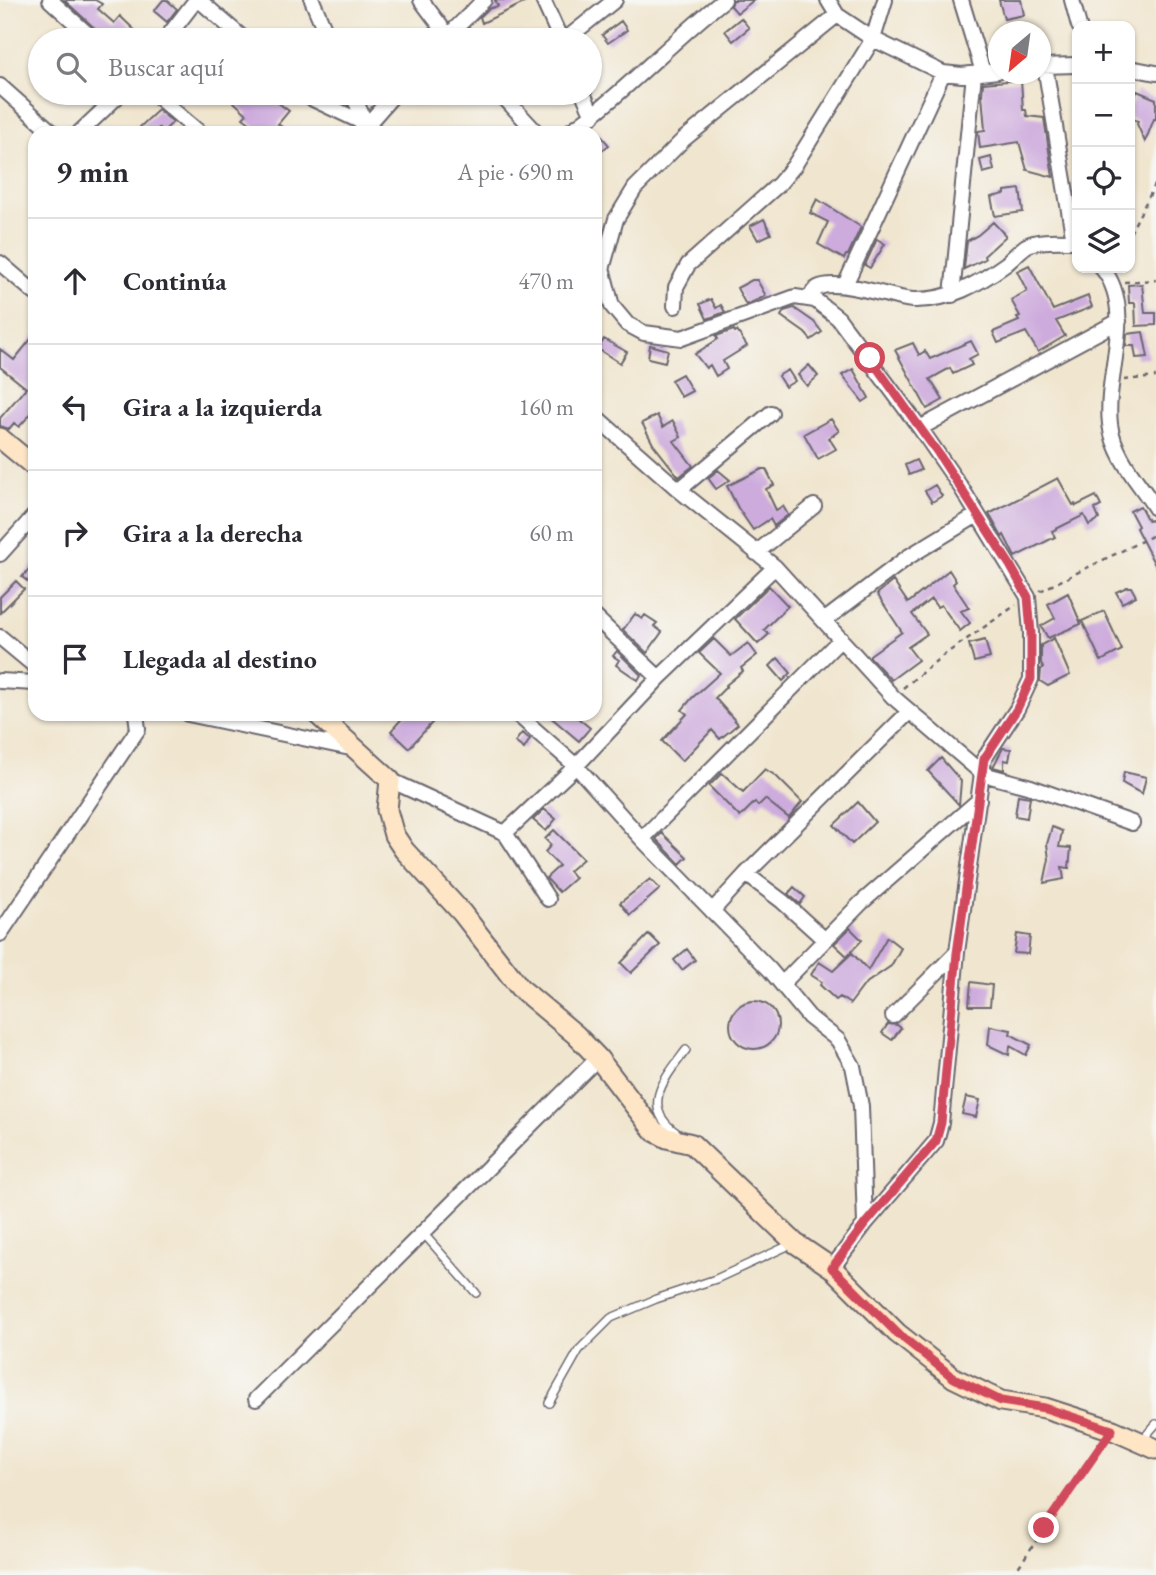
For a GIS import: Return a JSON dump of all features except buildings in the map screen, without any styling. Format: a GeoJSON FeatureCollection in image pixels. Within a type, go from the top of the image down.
{"type":"FeatureCollection","features":[{"type":"Feature","properties":{"kind":"street"},"geometry":{"type":"LineString","coordinates":[[50,0],[81,28]]}},
{"type":"Feature","properties":{"kind":"street"},"geometry":{"type":"LineString","coordinates":[[175,28],[198,0],[231,28]]}},
{"type":"Feature","properties":{"kind":"street"},"geometry":{"type":"LineString","coordinates":[[312,0],[324,28]]}},
{"type":"Feature","properties":{"kind":"street"},"geometry":{"type":"LineString","coordinates":[[421,0],[440,28]]}},
{"type":"Feature","properties":{"kind":"street"},"geometry":{"type":"LineString","coordinates":[[457,28],[484,0]]}},
{"type":"Feature","properties":{"kind":"street"},"geometry":{"type":"LineString","coordinates":[[543,0],[557,28]]}},
{"type":"Feature","properties":{"kind":"street"},"geometry":{"type":"LineString","coordinates":[[579,28],[615,0]]}},
{"type":"Feature","properties":{"kind":"street"},"geometry":{"type":"LineString","coordinates":[[578,126],[593,116],[689,27],[724,0]]}},
{"type":"Feature","properties":{"kind":"street"},"geometry":{"type":"LineString","coordinates":[[828,0],[838,15],[873,39],[943,73],[962,75],[988,72]]}},
{"type":"Feature","properties":{"kind":"street"},"geometry":{"type":"LineString","coordinates":[[675,306],[676,287],[688,265],[779,184],[794,166],[873,39],[885,0]]}},
{"type":"Feature","properties":{"kind":"street"},"geometry":{"type":"LineString","coordinates":[[952,295],[979,73],[961,0]]}},
{"type":"Feature","properties":{"kind":"street"},"geometry":{"type":"LineString","coordinates":[[1072,0],[1078,21]]}},
{"type":"Feature","properties":{"kind":"street"},"geometry":{"type":"LineString","coordinates":[[603,266],[616,219],[635,188],[684,139],[838,15]]}},
{"type":"Feature","properties":{"kind":"street"},"geometry":{"type":"LineString","coordinates":[[1051,66],[1072,65]]}},
{"type":"Feature","properties":{"kind":"street"},"geometry":{"type":"LineString","coordinates":[[1135,69],[1156,73]]}},
{"type":"Feature","properties":{"kind":"street"},"geometry":{"type":"LineString","coordinates":[[845,285],[943,73]]}},
{"type":"Feature","properties":{"kind":"street"},"geometry":{"type":"LineString","coordinates":[[1046,84],[1072,221]]}},
{"type":"Feature","properties":{"kind":"street"},"geometry":{"type":"LineString","coordinates":[[0,86],[45,126]]}},
{"type":"Feature","properties":{"kind":"street"},"geometry":{"type":"LineString","coordinates":[[86,126],[108,105]]}},
{"type":"Feature","properties":{"kind":"street"},"geometry":{"type":"LineString","coordinates":[[167,105],[192,126]]}},
{"type":"Feature","properties":{"kind":"street"},"geometry":{"type":"LineString","coordinates":[[324,105],[361,126]]}},
{"type":"Feature","properties":{"kind":"street"},"geometry":{"type":"LineString","coordinates":[[357,105],[366,126]]}},
{"type":"Feature","properties":{"kind":"street"},"geometry":{"type":"LineString","coordinates":[[371,126],[386,105]]}},
{"type":"Feature","properties":{"kind":"street"},"geometry":{"type":"LineString","coordinates":[[511,105],[531,126]]}},
{"type":"Feature","properties":{"kind":"street"},"geometry":{"type":"LineString","coordinates":[[588,105],[593,116]]}},
{"type":"Feature","properties":{"kind":"street"},"geometry":{"type":"LineString","coordinates":[[832,1268],[865,1224],[936,1141],[941,1123],[957,953],[984,759],[1017,709],[1031,679],[1031,633],[1028,597],[1010,565],[920,428],[838,318],[815,300],[812,294],[815,288],[822,284],[845,285],[890,297],[914,300],[952,295],[963,292],[989,275],[1028,244],[1072,242]]}},
{"type":"Feature","properties":{"kind":"street"},"geometry":{"type":"LineString","coordinates":[[0,263],[28,287]]}},
{"type":"Feature","properties":{"kind":"street"},"geometry":{"type":"LineString","coordinates":[[602,263],[612,306],[627,324],[656,336],[682,338],[795,297],[815,300]]}},
{"type":"Feature","properties":{"kind":"street"},"geometry":{"type":"LineString","coordinates":[[1106,273],[1114,282],[1119,321],[1110,424],[1116,447],[1156,509]]}},
{"type":"Feature","properties":{"kind":"street"},"geometry":{"type":"LineString","coordinates":[[920,428],[1119,321]]}},
{"type":"Feature","properties":{"kind":"street"},"geometry":{"type":"LineString","coordinates":[[679,490],[771,413]]}},
{"type":"Feature","properties":{"kind":"street"},"geometry":{"type":"LineString","coordinates":[[602,422],[679,490],[775,566],[892,696],[983,774],[1031,787],[1132,824]]}},
{"type":"Feature","properties":{"kind":"street"},"geometry":{"type":"LineString","coordinates":[[0,438],[28,461]]}},
{"type":"Feature","properties":{"kind":"street"},"geometry":{"type":"LineString","coordinates":[[756,553],[814,506]]}},
{"type":"Feature","properties":{"kind":"street"},"geometry":{"type":"LineString","coordinates":[[825,620],[908,557],[977,515]]}},
{"type":"Feature","properties":{"kind":"street"},"geometry":{"type":"LineString","coordinates":[[0,554],[28,523]]}},
{"type":"Feature","properties":{"kind":"street"},"geometry":{"type":"LineString","coordinates":[[505,833],[576,766],[659,678],[775,566]]}},
{"type":"Feature","properties":{"kind":"street"},"geometry":{"type":"LineString","coordinates":[[602,624],[659,678]]}},
{"type":"Feature","properties":{"kind":"street"},"geometry":{"type":"LineString","coordinates":[[0,637],[28,660]]}},
{"type":"Feature","properties":{"kind":"street"},"geometry":{"type":"LineString","coordinates":[[642,839],[841,639]]}},
{"type":"Feature","properties":{"kind":"street"},"geometry":{"type":"LineString","coordinates":[[0,681],[28,683]]}},
{"type":"Feature","properties":{"kind":"street"},"geometry":{"type":"LineString","coordinates":[[712,911],[909,712]]}},
{"type":"Feature","properties":{"kind":"street"},"geometry":{"type":"LineString","coordinates":[[0,934],[138,729],[137,721]]}},
{"type":"Feature","properties":{"kind":"street"},"geometry":{"type":"LineString","coordinates":[[222,721],[356,749]]}},
{"type":"Feature","properties":{"kind":"street"},"geometry":{"type":"LineString","coordinates":[[325,721],[390,780],[505,833],[548,899]]}},
{"type":"Feature","properties":{"kind":"street"},"geometry":{"type":"LineString","coordinates":[[525,721],[576,766],[642,839],[739,937],[809,1017],[838,1040],[853,1066],[861,1106],[865,1224]]}},
{"type":"Feature","properties":{"kind":"street"},"geometry":{"type":"LineString","coordinates":[[390,780],[387,810],[394,835],[404,850],[462,913],[520,988],[576,1035],[598,1058],[654,1131],[667,1138],[692,1144],[794,1242],[832,1268],[897,1333],[954,1378],[1001,1401],[1045,1408],[1112,1430],[1148,1446]]}},
{"type":"Feature","properties":{"kind":"street"},"geometry":{"type":"LineString","coordinates":[[782,984],[861,903],[979,800]]}},
{"type":"Feature","properties":{"kind":"street"},"geometry":{"type":"LineString","coordinates":[[746,874],[782,901],[825,940]]}},
{"type":"Feature","properties":{"kind":"street"},"geometry":{"type":"LineString","coordinates":[[893,1016],[957,953]]}},
{"type":"Feature","properties":{"kind":"street"},"geometry":{"type":"LineString","coordinates":[[256,1399],[598,1058]]}},
{"type":"Feature","properties":{"kind":"lane"},"geometry":{"type":"LineString","coordinates":[[686,1050],[662,1082],[656,1107],[664,1125],[692,1144]]}},
{"type":"Feature","properties":{"kind":"lane"},"geometry":{"type":"LineString","coordinates":[[424,1233],[476,1293]]}},
{"type":"Feature","properties":{"kind":"lane"},"geometry":{"type":"LineString","coordinates":[[549,1403],[579,1350],[611,1318],[656,1299],[716,1279],[794,1242]]}},
{"type":"Feature","properties":{"kind":"lane"},"geometry":{"type":"LineString","coordinates":[[1148,1446],[1156,1424]]}},
{"type":"Feature","properties":{"kind":"path"},"geometry":{"type":"LineString","coordinates":[[1135,223],[1156,183]]}},
{"type":"Feature","properties":{"kind":"path"},"geometry":{"type":"LineString","coordinates":[[1114,282],[1156,280]]}},
{"type":"Feature","properties":{"kind":"path"},"geometry":{"type":"LineString","coordinates":[[1113,381],[1156,377]]}},
{"type":"Feature","properties":{"kind":"path"},"geometry":{"type":"LineString","coordinates":[[1013,1575],[1112,1430]]}},
{"type":"Feature","properties":{"kind":"route"},"geometry":{"type":"LineString","coordinates":[[870,358],[962,489],[1028,597],[1032,667],[1031,679],[1017,709],[984,759],[957,953],[941,1123],[936,1141],[865,1224],[832,1268],[897,1333],[954,1378],[1001,1401],[1045,1408],[1112,1430],[1044,1528]]}}]}
